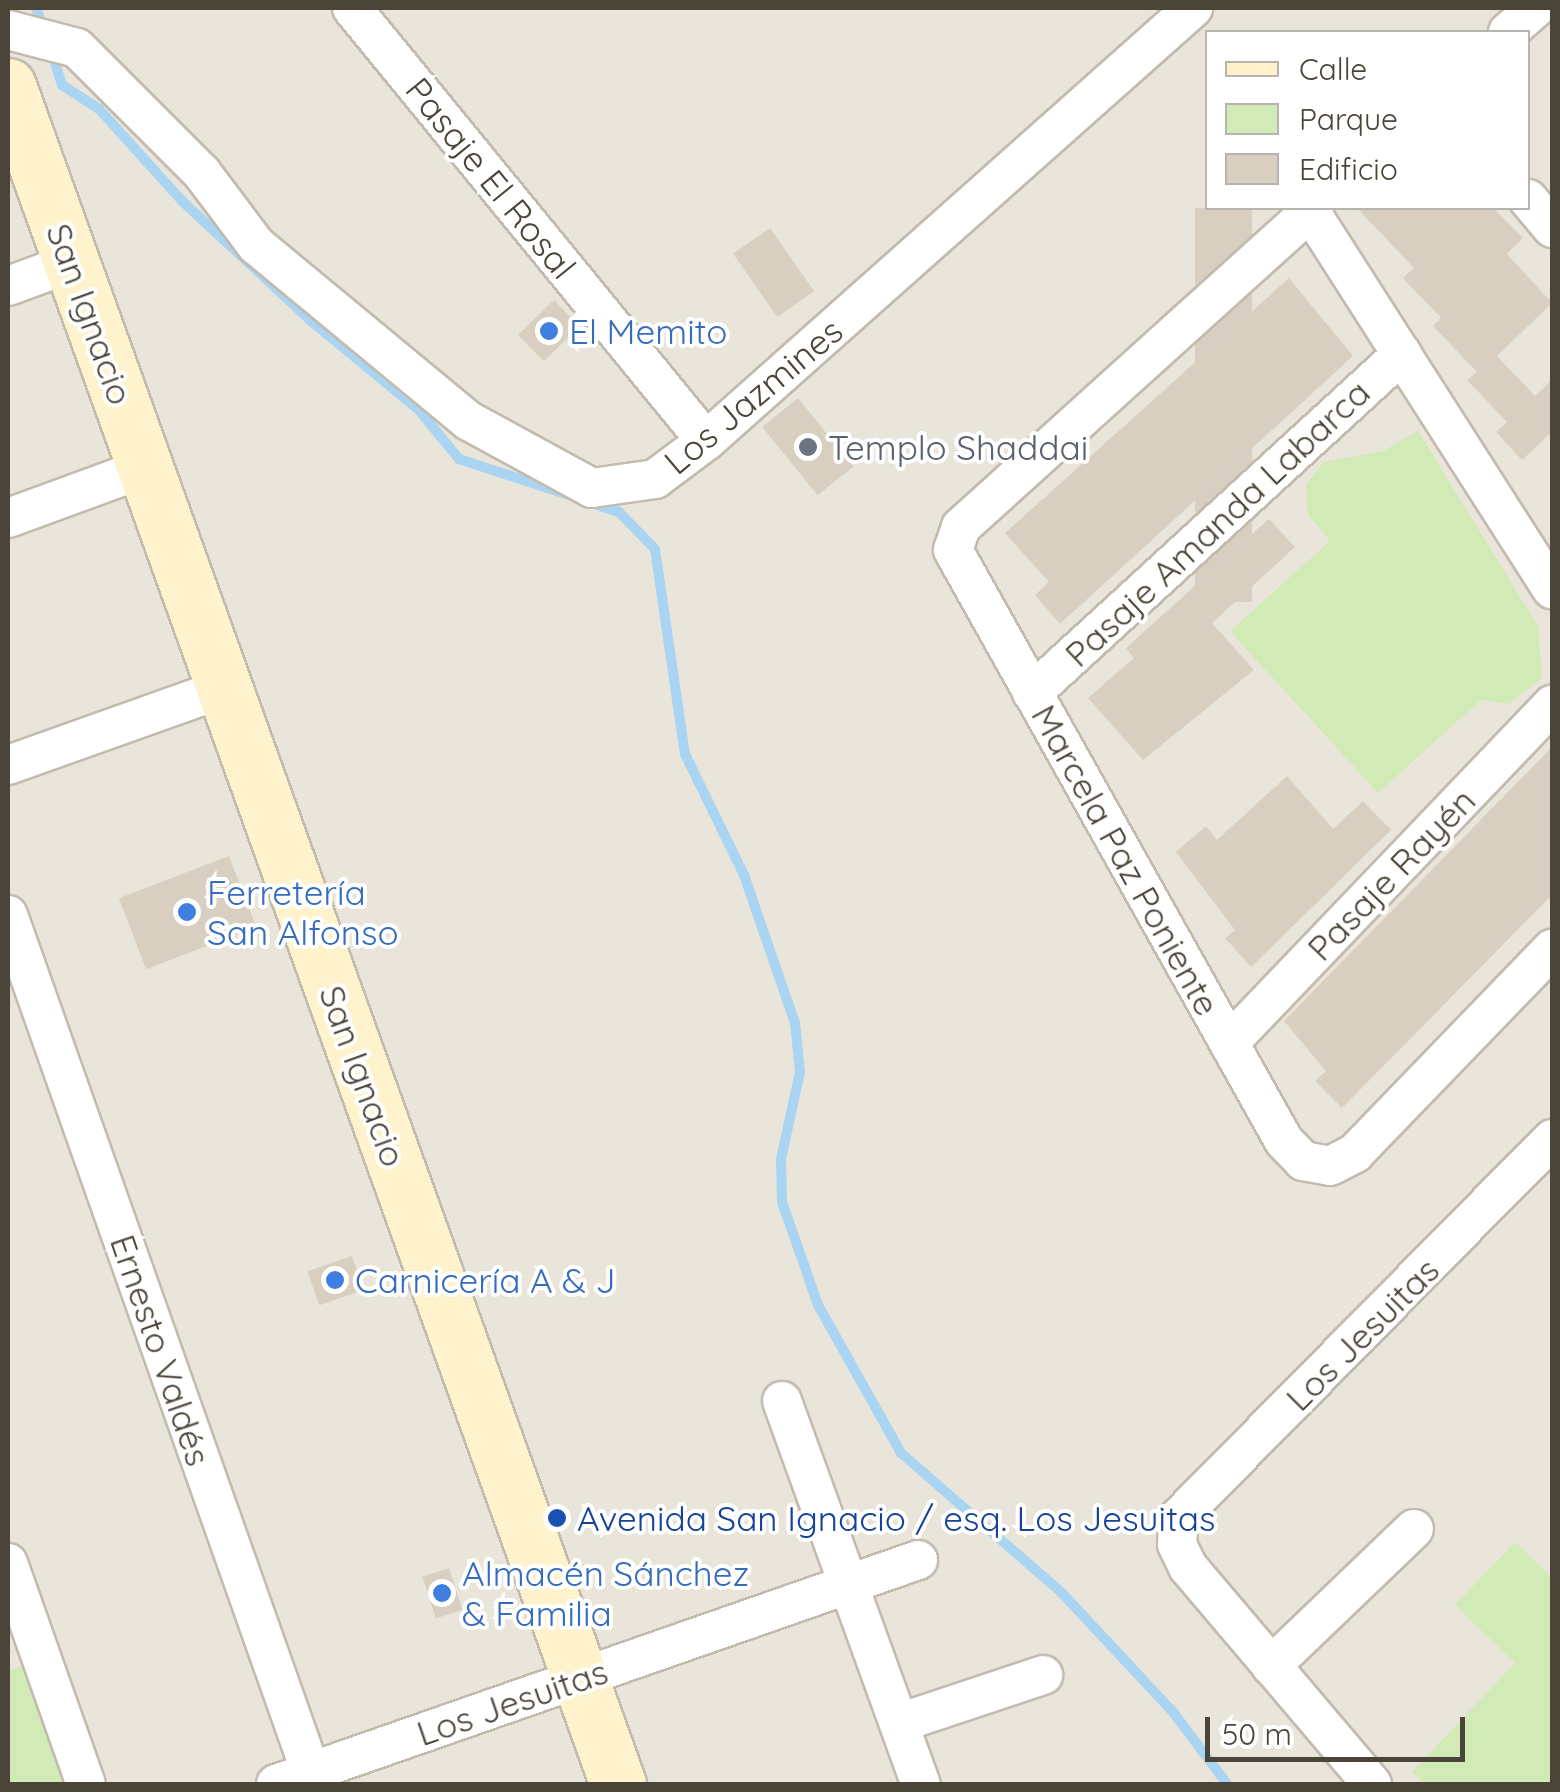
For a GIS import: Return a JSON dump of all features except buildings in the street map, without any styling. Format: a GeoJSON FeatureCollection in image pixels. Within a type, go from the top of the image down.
{"type":"FeatureCollection","features":[{"type":"Feature","properties":{"kind":"main road","name":"San Ignacio"},"geometry":{"type":"LineString","coordinates":[[8,86],[618,1784]]}},
{"type":"Feature","properties":{"kind":"street","name":"Pasaje El Rosal"},"geometry":{"type":"LineString","coordinates":[[352,8],[706,440]]}},
{"type":"Feature","properties":{"kind":"street","name":"Los Jazmines"},"geometry":{"type":"LineString","coordinates":[[15,32],[72,47],[202,174],[256,245],[361,324],[469,421],[592,488],[656,478],[706,440],[1193,8]]}},
{"type":"Feature","properties":{"kind":"street"},"geometry":{"type":"LineString","coordinates":[[1510,30],[1536,8]]}},
{"type":"Feature","properties":{"kind":"street"},"geometry":{"type":"LineString","coordinates":[[1530,202],[1552,228]]}},
{"type":"Feature","properties":{"kind":"street","name":"Marcela Paz Poniente"},"geometry":{"type":"LineString","coordinates":[[1311,210],[952,542],[1032,693],[1292,1153],[1316,1166],[1355,1152],[1552,949]]}},
{"type":"Feature","properties":{"kind":"street"},"geometry":{"type":"LineString","coordinates":[[1313,210],[1552,590]]}},
{"type":"Feature","properties":{"kind":"street"},"geometry":{"type":"LineString","coordinates":[[8,286],[71,263]]}},
{"type":"Feature","properties":{"kind":"street","name":"Pasaje Amanda Labarca"},"geometry":{"type":"LineString","coordinates":[[1032,693],[1402,354]]}},
{"type":"Feature","properties":{"kind":"street"},"geometry":{"type":"LineString","coordinates":[[8,518],[145,468]]}},
{"type":"Feature","properties":{"kind":"street"},"geometry":{"type":"LineString","coordinates":[[8,764],[224,688]]}},
{"type":"Feature","properties":{"kind":"street","name":"Pasaje Rayén"},"geometry":{"type":"LineString","coordinates":[[1229,1043],[1552,706]]}},
{"type":"Feature","properties":{"kind":"street","name":"Ernesto Valdés"},"geometry":{"type":"LineString","coordinates":[[8,915],[301,1780]]}},
{"type":"Feature","properties":{"kind":"street","name":"Los Jesuitas"},"geometry":{"type":"LineString","coordinates":[[1271,1666],[1188,1567],[1176,1530],[1195,1495],[1552,1139]]}},
{"type":"Feature","properties":{"kind":"street"},"geometry":{"type":"LineString","coordinates":[[782,1401],[921,1784]]}},
{"type":"Feature","properties":{"kind":"street"},"geometry":{"type":"LineString","coordinates":[[1372,1784],[1271,1666],[1414,1529]]}},
{"type":"Feature","properties":{"kind":"street","name":"Los Jesuitas"},"geometry":{"type":"LineString","coordinates":[[301,1780],[918,1560]]}},
{"type":"Feature","properties":{"kind":"street"},"geometry":{"type":"LineString","coordinates":[[8,1563],[86,1784]]}},
{"type":"Feature","properties":{"kind":"street"},"geometry":{"type":"LineString","coordinates":[[899,1723],[1043,1674]]}},
{"type":"Feature","properties":{"kind":"shaded area"},"geometry":{"type":"Polygon","coordinates":[[[8,8],[1552,8],[1552,1784],[8,1784],[8,8]]]}},
{"type":"Feature","properties":{"kind":"green space"},"geometry":{"type":"Polygon","coordinates":[[[1418,431],[1538,626],[1542,678],[1509,704],[1481,700],[1378,793],[1230,631],[1330,541],[1308,515],[1306,485],[1323,462],[1383,451],[1418,431]]]}},
{"type":"Feature","properties":{"kind":"green space"},"geometry":{"type":"Polygon","coordinates":[[[1515,1542],[1552,1577],[1552,1784],[1426,1784],[1412,1772],[1515,1663],[1455,1605],[1515,1542]]]}},
{"type":"Feature","properties":{"kind":"green space"},"geometry":{"type":"Polygon","coordinates":[[[22,1666],[65,1784],[8,1784],[8,1671],[22,1666]]]}},
{"type":"Feature","properties":{"kind":"waterway"},"geometry":{"type":"LineString","coordinates":[[36,8],[44,30]]}},
{"type":"Feature","properties":{"kind":"waterway"},"geometry":{"type":"LineString","coordinates":[[51,51],[62,85],[99,109],[182,201],[311,321],[419,410],[459,459],[572,496]]}},
{"type":"Feature","properties":{"kind":"waterway"},"geometry":{"type":"LineString","coordinates":[[588,502],[619,512],[655,549],[685,754],[744,875],[795,1023],[800,1072],[781,1159],[782,1202],[818,1305],[901,1453],[1061,1592],[1173,1712],[1227,1784]]}},
{"type":"Feature","properties":{"kind":"place","name":"El Memito"},"geometry":{"type":"Point","coordinates":[549,331]}},
{"type":"Feature","properties":{"kind":"place","name":"Templo Shaddai"},"geometry":{"type":"Point","coordinates":[808,447]}},
{"type":"Feature","properties":{"kind":"place","name":"Ferretería San Alfonso"},"geometry":{"type":"Point","coordinates":[187,912]}},
{"type":"Feature","properties":{"kind":"place","name":"Carnicería A & J"},"geometry":{"type":"Point","coordinates":[335,1280]}},
{"type":"Feature","properties":{"kind":"place","name":"Avenida San Ignacio / esq. Los Jesuitas"},"geometry":{"type":"Point","coordinates":[557,1518]}},
{"type":"Feature","properties":{"kind":"place","name":"Almacén Sánchez & Familia"},"geometry":{"type":"Point","coordinates":[442,1593]}}]}
